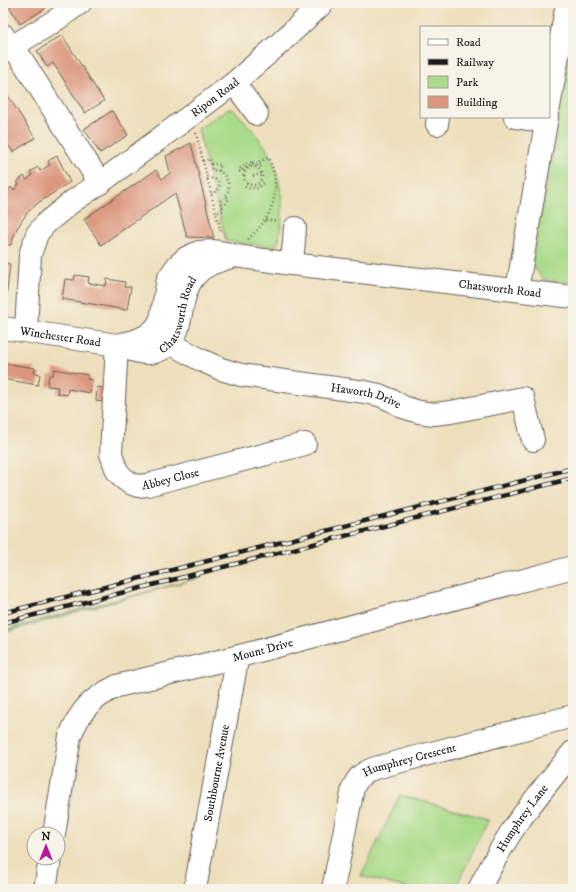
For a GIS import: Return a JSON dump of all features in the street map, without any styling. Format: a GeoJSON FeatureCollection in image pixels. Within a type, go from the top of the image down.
{"type":"FeatureCollection","features":[{"type":"Feature","properties":{"kind":"street"},"geometry":{"type":"LineString","coordinates":[[6,45],[53,22],[80,3]]}},
{"type":"Feature","properties":{"kind":"street","name":"Ripon Road"},"geometry":{"type":"LineString","coordinates":[[26,331],[30,255],[37,234],[46,223],[234,83],[323,3]]}},
{"type":"Feature","properties":{"kind":"street"},"geometry":{"type":"LineString","coordinates":[[550,103],[567,3]]}},
{"type":"Feature","properties":{"kind":"street"},"geometry":{"type":"LineString","coordinates":[[6,45],[17,52],[100,183]]}},
{"type":"Feature","properties":{"kind":"street"},"geometry":{"type":"LineString","coordinates":[[234,83],[257,114]]}},
{"type":"Feature","properties":{"kind":"street"},"geometry":{"type":"LineString","coordinates":[[517,290],[547,118]]}},
{"type":"Feature","properties":{"kind":"street"},"geometry":{"type":"LineString","coordinates":[[287,224],[292,264]]}},
{"type":"Feature","properties":{"kind":"street","name":"Chatsworth Road"},"geometry":{"type":"LineString","coordinates":[[118,345],[135,341],[146,336],[156,328],[161,319],[168,279],[181,262],[199,252],[236,250],[292,264],[573,297]]}},
{"type":"Feature","properties":{"kind":"street","name":"Chatsworth Road"},"geometry":{"type":"LineString","coordinates":[[118,345],[135,351],[147,353],[159,351],[170,343],[177,332],[188,286],[194,276],[204,268],[236,250]]}},
{"type":"Feature","properties":{"kind":"street","name":"Winchester Road"},"geometry":{"type":"LineString","coordinates":[[3,328],[118,345]]}},
{"type":"Feature","properties":{"kind":"street","name":"Haworth Drive"},"geometry":{"type":"LineString","coordinates":[[170,343],[222,370],[241,375],[365,392],[379,395],[403,407],[419,412],[434,414],[451,412],[523,398],[533,440]]}},
{"type":"Feature","properties":{"kind":"street","name":"Abbey Close"},"geometry":{"type":"LineString","coordinates":[[118,345],[111,454],[117,471],[130,484],[138,486],[147,485],[305,444]]}},
{"type":"Feature","properties":{"kind":"street","name":"Mount Drive"},"geometry":{"type":"LineString","coordinates":[[55,826],[70,736],[74,725],[85,708],[104,692],[117,686],[573,567]]}},
{"type":"Feature","properties":{"kind":"street","name":"Southbourne Avenue"},"geometry":{"type":"LineString","coordinates":[[195,889],[236,666],[236,656]]}},
{"type":"Feature","properties":{"kind":"street","name":"Humphrey Crescent"},"geometry":{"type":"LineString","coordinates":[[333,889],[353,788],[356,780],[365,772],[375,768],[573,716]]}},
{"type":"Feature","properties":{"kind":"street","name":"Humphrey Lane"},"geometry":{"type":"LineString","coordinates":[[479,889],[517,823],[573,752]]}},
{"type":"Feature","properties":{"kind":"street"},"geometry":{"type":"LineString","coordinates":[[45,889],[49,866]]}},
{"type":"Feature","properties":{"kind":"path"},"geometry":{"type":"LineString","coordinates":[[191,114],[216,213],[236,250],[259,229],[266,220],[272,207],[275,177],[269,158],[252,162],[245,171],[244,180],[257,187]]}},
{"type":"Feature","properties":{"kind":"path"},"geometry":{"type":"LineString","coordinates":[[203,161],[210,159],[212,170],[224,173],[227,178],[228,192],[220,201],[223,211],[216,213]]}},
{"type":"Feature","properties":{"kind":"path"},"geometry":{"type":"LineString","coordinates":[[249,164],[260,167],[262,166],[257,162]]}},
{"type":"Feature","properties":{"kind":"path"},"geometry":{"type":"LineString","coordinates":[[211,164],[221,165],[219,171]]}},
{"type":"Feature","properties":{"kind":"path"},"geometry":{"type":"LineString","coordinates":[[249,164],[261,171],[262,179],[257,187]]}},
{"type":"Feature","properties":{"kind":"path"},"geometry":{"type":"LineString","coordinates":[[253,176],[262,174]]}},
{"type":"Feature","properties":{"kind":"path"},"geometry":{"type":"LineString","coordinates":[[207,179],[217,180],[219,184],[217,191],[211,194]]}},
{"type":"Feature","properties":{"kind":"path"},"geometry":{"type":"LineString","coordinates":[[245,186],[249,188],[257,187],[265,182]]}},
{"type":"Feature","properties":{"kind":"path"},"geometry":{"type":"LineString","coordinates":[[222,206],[229,199],[226,196]]}},
{"type":"Feature","properties":{"kind":"path"},"geometry":{"type":"LineString","coordinates":[[266,220],[287,224]]}},
{"type":"Feature","properties":{"kind":"green space"},"geometry":{"type":"Polygon","coordinates":[[[573,31],[573,283],[544,280],[532,265],[573,31]]]}},
{"type":"Feature","properties":{"kind":"green space"},"geometry":{"type":"Polygon","coordinates":[[[228,109],[233,109],[258,137],[266,148],[275,168],[281,191],[282,217],[278,243],[272,247],[226,241],[198,129],[228,109]]]}},
{"type":"Feature","properties":{"kind":"green space"},"geometry":{"type":"Polygon","coordinates":[[[202,577],[3,633],[3,630],[202,577]]]}},
{"type":"Feature","properties":{"kind":"green space"},"geometry":{"type":"Polygon","coordinates":[[[400,795],[488,819],[455,889],[411,889],[361,876],[400,795]]]}},
{"type":"Feature","properties":{"kind":"building"},"geometry":{"type":"Polygon","coordinates":[[[7,3],[43,3],[46,8],[20,24],[7,3]]]}},
{"type":"Feature","properties":{"kind":"building"},"geometry":{"type":"Polygon","coordinates":[[[62,35],[104,101],[85,113],[53,63],[47,67],[37,51],[62,35]]]}},
{"type":"Feature","properties":{"kind":"building"},"geometry":{"type":"Polygon","coordinates":[[[3,88],[35,138],[13,152],[3,137],[3,88]]]}},
{"type":"Feature","properties":{"kind":"building"},"geometry":{"type":"Polygon","coordinates":[[[112,111],[128,135],[100,153],[84,129],[112,111]]]}},
{"type":"Feature","properties":{"kind":"building"},"geometry":{"type":"Polygon","coordinates":[[[191,143],[214,238],[187,237],[175,193],[101,245],[84,219],[156,170],[162,179],[170,173],[166,156],[191,143]]]}},
{"type":"Feature","properties":{"kind":"building"},"geometry":{"type":"Polygon","coordinates":[[[57,156],[70,182],[38,203],[27,213],[16,230],[11,245],[3,245],[3,202],[8,196],[6,193],[11,187],[14,190],[19,184],[17,182],[24,176],[27,180],[32,175],[30,172],[38,167],[40,171],[50,165],[48,161],[57,156]]]}},
{"type":"Feature","properties":{"kind":"building"},"geometry":{"type":"Polygon","coordinates":[[[3,263],[10,264],[6,300],[3,300],[3,263]]]}},
{"type":"Feature","properties":{"kind":"building"},"geometry":{"type":"Polygon","coordinates":[[[75,275],[89,277],[88,283],[106,286],[107,279],[125,282],[124,287],[131,287],[127,310],[62,299],[65,279],[74,280],[75,275]]]}},
{"type":"Feature","properties":{"kind":"building"},"geometry":{"type":"Polygon","coordinates":[[[3,363],[35,368],[34,373],[40,374],[38,385],[3,379],[3,363]]]}},
{"type":"Feature","properties":{"kind":"building"},"geometry":{"type":"Polygon","coordinates":[[[54,369],[88,375],[87,379],[92,380],[90,393],[68,389],[67,395],[57,393],[58,387],[47,386],[49,375],[53,375],[54,369]]]}},
{"type":"Feature","properties":{"kind":"building"},"geometry":{"type":"Polygon","coordinates":[[[97,387],[105,388],[104,402],[96,401],[97,387]]]}},
{"type":"Feature","properties":{"kind":"railway"},"geometry":{"type":"LineString","coordinates":[[3,613],[573,468]]}},
{"type":"Feature","properties":{"kind":"railway"},"geometry":{"type":"LineString","coordinates":[[3,623],[573,478]]}}]}
